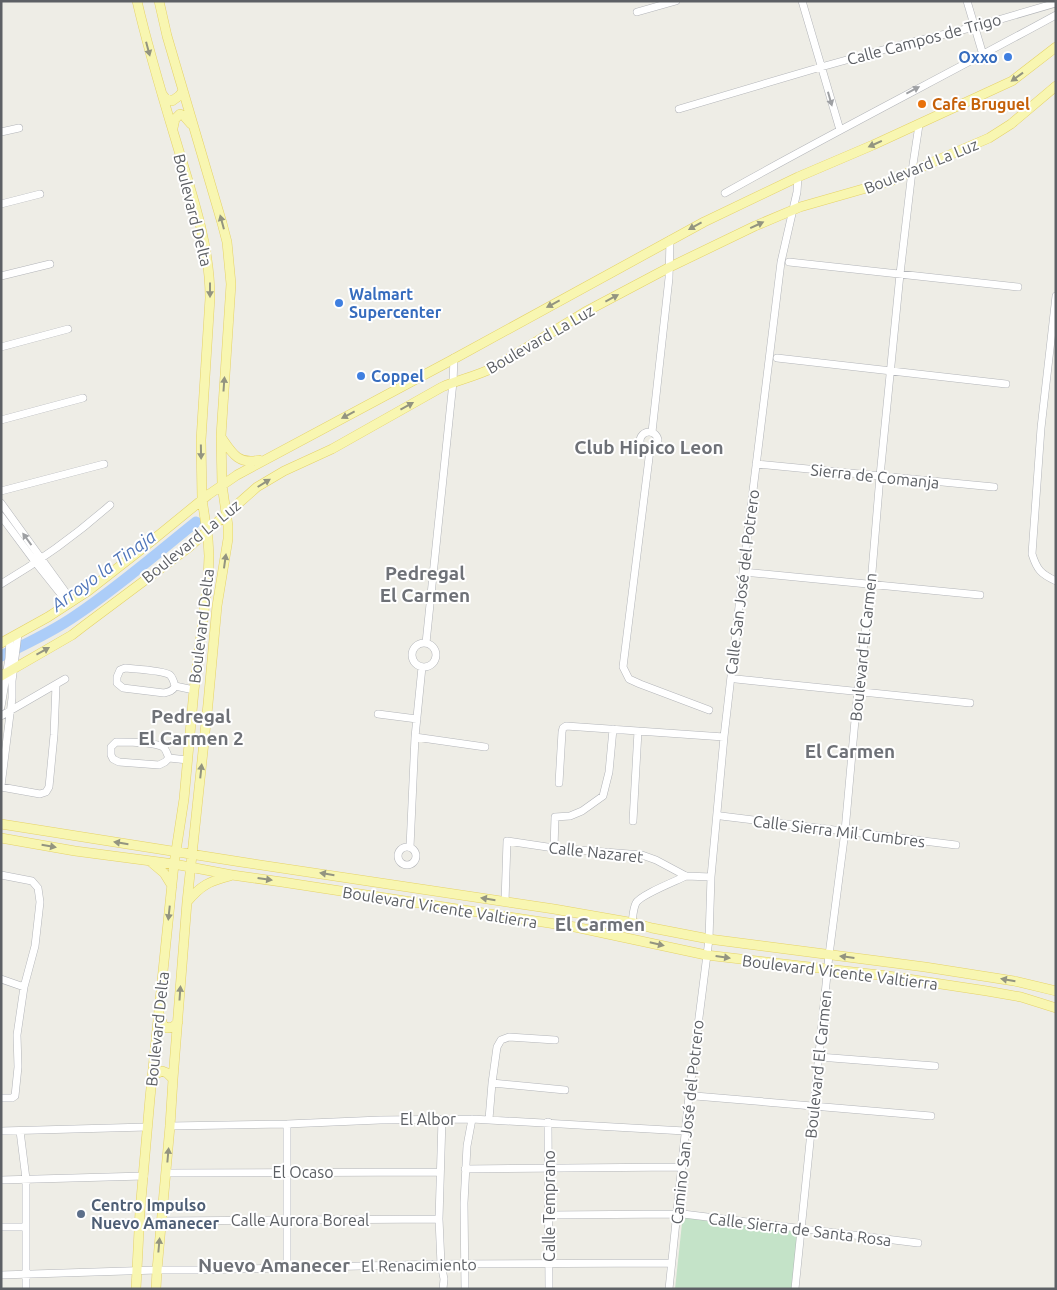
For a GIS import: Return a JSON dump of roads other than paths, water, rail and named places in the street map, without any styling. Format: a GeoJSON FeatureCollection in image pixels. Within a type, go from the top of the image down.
{"type":"FeatureCollection","features":[{"type":"Feature","properties":{"kind":"main road","name":"Boulevard Delta"},"geometry":{"type":"LineString","coordinates":[[136,1289],[147,1128],[174,864],[184,799],[194,690],[208,579],[209,556],[202,499],[202,418],[210,303],[210,281],[206,249],[196,209],[148,50],[137,1]]}},
{"type":"Feature","properties":{"kind":"main road","name":"Boulevard Delta"},"geometry":{"type":"LineString","coordinates":[[156,1289],[187,902],[217,606],[228,539],[220,460],[230,284],[227,242],[165,29],[159,1]]}},
{"type":"Feature","properties":{"kind":"main road","name":"Boulevard La Luz"},"geometry":{"type":"LineString","coordinates":[[11,641],[88,591],[202,499],[237,475],[736,206],[1012,81],[1056,47]]}},
{"type":"Feature","properties":{"kind":"main road","name":"Boulevard La Luz"},"geometry":{"type":"LineString","coordinates":[[7,673],[72,634],[188,548],[246,496],[269,480],[332,449],[453,382],[493,368],[567,323],[670,268],[762,223],[792,210],[881,185],[989,138],[1011,124],[1056,86]]}},
{"type":"Feature","properties":{"kind":"main road"},"geometry":{"type":"LineString","coordinates":[[162,93],[166,99],[172,101],[180,96],[183,91]]}},
{"type":"Feature","properties":{"kind":"main road"},"geometry":{"type":"LineString","coordinates":[[172,130],[174,119],[180,114],[193,126]]}},
{"type":"Feature","properties":{"kind":"main road"},"geometry":{"type":"LineString","coordinates":[[221,436],[240,459],[247,462],[269,457]]}},
{"type":"Feature","properties":{"kind":"main road"},"geometry":{"type":"LineString","coordinates":[[188,548],[190,546],[198,546],[206,551],[209,556]]}},
{"type":"Feature","properties":{"kind":"main road"},"geometry":{"type":"LineString","coordinates":[[193,703],[208,704]]}},
{"type":"Feature","properties":{"kind":"main road"},"geometry":{"type":"LineString","coordinates":[[184,799],[198,801]]}},
{"type":"Feature","properties":{"kind":"main road","name":"Boulevard Vicente Valtierra"},"geometry":{"type":"LineString","coordinates":[[1,824],[506,902],[632,923],[709,939],[970,973],[1056,990]]}},
{"type":"Feature","properties":{"kind":"main road","name":"Boulevard Vicente Valtierra"},"geometry":{"type":"LineString","coordinates":[[1,838],[575,928],[706,955],[827,969],[994,992],[1021,997],[1056,1008]]}},
{"type":"Feature","properties":{"kind":"main road"},"geometry":{"type":"LineString","coordinates":[[151,862],[164,873],[172,886]]}},
{"type":"Feature","properties":{"kind":"main road"},"geometry":{"type":"LineString","coordinates":[[187,902],[205,884],[232,875]]}},
{"type":"Feature","properties":{"kind":"main road"},"geometry":{"type":"LineString","coordinates":[[159,1014],[166,1028],[173,1027],[178,1022]]}},
{"type":"Feature","properties":{"kind":"main road"},"geometry":{"type":"LineString","coordinates":[[152,1080],[162,1070],[173,1080]]}},
{"type":"Feature","properties":{"kind":"street"},"geometry":{"type":"LineString","coordinates":[[637,12],[676,1]]}},
{"type":"Feature","properties":{"kind":"street"},"geometry":{"type":"LineString","coordinates":[[802,1],[840,130]]}},
{"type":"Feature","properties":{"kind":"street"},"geometry":{"type":"LineString","coordinates":[[967,1],[983,55]]}},
{"type":"Feature","properties":{"kind":"street","name":"Calle Campos de Trigo"},"geometry":{"type":"LineString","coordinates":[[679,109],[821,67],[974,27],[1056,3]]}},
{"type":"Feature","properties":{"kind":"street"},"geometry":{"type":"LineString","coordinates":[[725,193],[934,79],[1056,16]]}},
{"type":"Feature","properties":{"kind":"street","name":"Boulevard El Carmen"},"geometry":{"type":"LineString","coordinates":[[795,1289],[827,969],[845,831],[858,691],[871,584],[900,274],[919,124]]}},
{"type":"Feature","properties":{"kind":"street"},"geometry":{"type":"LineString","coordinates":[[1,132],[19,128]]}},
{"type":"Feature","properties":{"kind":"street","name":"Calle San José del Potrero"},"geometry":{"type":"LineString","coordinates":[[706,955],[709,939],[711,877],[724,737],[743,572],[781,262],[798,177]]}},
{"type":"Feature","properties":{"kind":"street"},"geometry":{"type":"LineString","coordinates":[[1,204],[40,194]]}},
{"type":"Feature","properties":{"kind":"street"},"geometry":{"type":"LineString","coordinates":[[652,432],[670,268],[670,240]]}},
{"type":"Feature","properties":{"kind":"street"},"geometry":{"type":"LineString","coordinates":[[789,262],[1018,287]]}},
{"type":"Feature","properties":{"kind":"street"},"geometry":{"type":"LineString","coordinates":[[1,276],[50,264]]}},
{"type":"Feature","properties":{"kind":"street"},"geometry":{"type":"LineString","coordinates":[[1056,296],[1052,359],[1041,428],[1032,554],[1038,568],[1044,575],[1056,581]]}},
{"type":"Feature","properties":{"kind":"street"},"geometry":{"type":"LineString","coordinates":[[1,348],[68,329]]}},
{"type":"Feature","properties":{"kind":"street"},"geometry":{"type":"LineString","coordinates":[[426,642],[454,358]]}},
{"type":"Feature","properties":{"kind":"street"},"geometry":{"type":"LineString","coordinates":[[777,358],[1006,384]]}},
{"type":"Feature","properties":{"kind":"street"},"geometry":{"type":"LineString","coordinates":[[1,420],[82,398]]}},
{"type":"Feature","properties":{"kind":"street"},"geometry":{"type":"LineString","coordinates":[[652,432],[659,440],[658,445],[655,449],[645,449],[640,442],[641,438],[643,434],[652,432]]}},
{"type":"Feature","properties":{"kind":"street"},"geometry":{"type":"LineString","coordinates":[[650,450],[622,667],[629,679],[634,682],[709,710]]}},
{"type":"Feature","properties":{"kind":"street"},"geometry":{"type":"LineString","coordinates":[[1,491],[104,464]]}},
{"type":"Feature","properties":{"kind":"street","name":"Sierra de Comanja"},"geometry":{"type":"LineString","coordinates":[[756,464],[994,487]]}},
{"type":"Feature","properties":{"kind":"street"},"geometry":{"type":"LineString","coordinates":[[1,503],[39,561]]}},
{"type":"Feature","properties":{"kind":"street"},"geometry":{"type":"LineString","coordinates":[[1,584],[39,561],[90,523],[110,505]]}},
{"type":"Feature","properties":{"kind":"street"},"geometry":{"type":"LineString","coordinates":[[1,516],[70,602]]}},
{"type":"Feature","properties":{"kind":"street"},"geometry":{"type":"LineString","coordinates":[[743,572],[980,595]]}},
{"type":"Feature","properties":{"kind":"street"},"geometry":{"type":"LineString","coordinates":[[1,707],[12,657],[11,641]]}},
{"type":"Feature","properties":{"kind":"street"},"geometry":{"type":"LineString","coordinates":[[426,642],[431,645],[436,654],[432,664],[422,667],[413,661],[411,655],[415,646],[426,642]]}},
{"type":"Feature","properties":{"kind":"street"},"geometry":{"type":"LineString","coordinates":[[410,847],[415,737],[422,667]]}},
{"type":"Feature","properties":{"kind":"street"},"geometry":{"type":"LineString","coordinates":[[123,668],[161,672],[172,677],[175,686],[170,692],[164,693],[123,688],[117,683],[117,678],[123,668]]}},
{"type":"Feature","properties":{"kind":"street"},"geometry":{"type":"LineString","coordinates":[[7,673],[10,711],[1,786],[40,794],[46,792],[49,787],[56,685]]}},
{"type":"Feature","properties":{"kind":"street"},"geometry":{"type":"LineString","coordinates":[[1,716],[65,679]]}},
{"type":"Feature","properties":{"kind":"street"},"geometry":{"type":"LineString","coordinates":[[736,679],[970,703]]}},
{"type":"Feature","properties":{"kind":"street"},"geometry":{"type":"LineString","coordinates":[[175,686],[194,690]]}},
{"type":"Feature","properties":{"kind":"street"},"geometry":{"type":"LineString","coordinates":[[378,714],[417,719]]}},
{"type":"Feature","properties":{"kind":"street"},"geometry":{"type":"LineString","coordinates":[[559,783],[562,732],[564,727],[724,737]]}},
{"type":"Feature","properties":{"kind":"street"},"geometry":{"type":"LineString","coordinates":[[554,848],[554,817],[570,816],[582,811],[603,796],[609,772],[613,729]]}},
{"type":"Feature","properties":{"kind":"street"},"geometry":{"type":"LineString","coordinates":[[633,821],[638,731]]}},
{"type":"Feature","properties":{"kind":"street"},"geometry":{"type":"LineString","coordinates":[[415,737],[485,746]]}},
{"type":"Feature","properties":{"kind":"street"},"geometry":{"type":"LineString","coordinates":[[116,742],[147,744],[162,747],[166,750],[169,758],[159,765],[119,762],[114,759],[110,749],[112,744],[116,742]]}},
{"type":"Feature","properties":{"kind":"street"},"geometry":{"type":"LineString","coordinates":[[169,758],[188,760]]}},
{"type":"Feature","properties":{"kind":"street","name":"Calle Sierra Mil Cumbres"},"geometry":{"type":"LineString","coordinates":[[721,816],[956,846]]}},
{"type":"Feature","properties":{"kind":"street","name":"Calle Nazaret"},"geometry":{"type":"LineString","coordinates":[[506,902],[507,841],[554,848],[642,855],[656,860],[686,876],[711,877]]}},
{"type":"Feature","properties":{"kind":"street"},"geometry":{"type":"LineString","coordinates":[[1,874],[30,880],[35,883],[39,892],[40,902],[35,946],[24,986],[17,1035],[18,1067],[15,1096],[12,1098],[1,1098]]}},
{"type":"Feature","properties":{"kind":"street"},"geometry":{"type":"LineString","coordinates":[[632,923],[637,900],[686,876]]}},
{"type":"Feature","properties":{"kind":"street","name":"Camino San José del Potrero"},"geometry":{"type":"LineString","coordinates":[[669,1289],[680,1214],[681,1168],[706,955]]}},
{"type":"Feature","properties":{"kind":"street"},"geometry":{"type":"LineString","coordinates":[[1,979],[24,986]]}},
{"type":"Feature","properties":{"kind":"street"},"geometry":{"type":"LineString","coordinates":[[489,1119],[497,1047],[501,1040],[509,1037],[555,1040]]}},
{"type":"Feature","properties":{"kind":"street"},"geometry":{"type":"LineString","coordinates":[[819,1057],[935,1066]]}},
{"type":"Feature","properties":{"kind":"street"},"geometry":{"type":"LineString","coordinates":[[492,1083],[565,1090]]}},
{"type":"Feature","properties":{"kind":"street"},"geometry":{"type":"LineString","coordinates":[[695,1096],[931,1116]]}},
{"type":"Feature","properties":{"kind":"street"},"geometry":{"type":"LineString","coordinates":[[442,1119],[439,1219],[444,1264],[443,1289]]}},
{"type":"Feature","properties":{"kind":"street"},"geometry":{"type":"LineString","coordinates":[[465,1289],[463,1265],[465,1169],[472,1119]]}},
{"type":"Feature","properties":{"kind":"street","name":"El Albor"},"geometry":{"type":"LineString","coordinates":[[170,1126],[489,1119],[685,1131]]}},
{"type":"Feature","properties":{"kind":"street","name":"Calle Temprano"},"geometry":{"type":"LineString","coordinates":[[548,1122],[549,1289]]}},
{"type":"Feature","properties":{"kind":"street"},"geometry":{"type":"LineString","coordinates":[[287,1124],[287,1268]]}},
{"type":"Feature","properties":{"kind":"street"},"geometry":{"type":"LineString","coordinates":[[1,1131],[147,1128]]}},
{"type":"Feature","properties":{"kind":"street"},"geometry":{"type":"LineString","coordinates":[[20,1131],[26,1179],[26,1289]]}},
{"type":"Feature","properties":{"kind":"street"},"geometry":{"type":"LineString","coordinates":[[465,1169],[681,1168]]}},
{"type":"Feature","properties":{"kind":"street","name":"El Ocaso"},"geometry":{"type":"LineString","coordinates":[[166,1173],[440,1172]]}},
{"type":"Feature","properties":{"kind":"street"},"geometry":{"type":"LineString","coordinates":[[1,1180],[144,1176]]}},
{"type":"Feature","properties":{"kind":"street"},"geometry":{"type":"LineString","coordinates":[[549,1215],[680,1214]]}},
{"type":"Feature","properties":{"kind":"street","name":"Calle Sierra de Santa Rosa"},"geometry":{"type":"LineString","coordinates":[[680,1214],[918,1243]]}},
{"type":"Feature","properties":{"kind":"street","name":"Calle Aurora Boreal"},"geometry":{"type":"LineString","coordinates":[[161,1221],[439,1219]]}},
{"type":"Feature","properties":{"kind":"street"},"geometry":{"type":"LineString","coordinates":[[1,1227],[26,1227]]}},
{"type":"Feature","properties":{"kind":"street","name":"El Renacimiento"},"geometry":{"type":"LineString","coordinates":[[1,1275],[444,1264],[672,1263]]}},
{"type":"Feature","properties":{"kind":"waterway","name":"Arroyo la Tinaja"},"geometry":{"type":"LineString","coordinates":[[1,656],[48,633],[75,616],[196,522]]}},
{"type":"Feature","properties":{"kind":"place","name":"Oxxo"},"geometry":{"type":"Point","coordinates":[1008,57]}},
{"type":"Feature","properties":{"kind":"place","name":"Cafe Bruguel"},"geometry":{"type":"Point","coordinates":[922,104]}},
{"type":"Feature","properties":{"kind":"place","name":"Walmart Supercenter"},"geometry":{"type":"Point","coordinates":[339,303]}},
{"type":"Feature","properties":{"kind":"place","name":"Coppel"},"geometry":{"type":"Point","coordinates":[361,376]}},
{"type":"Feature","properties":{"kind":"place","name":"Centro Impulso Nuevo Amanecer"},"geometry":{"type":"Point","coordinates":[81,1214]}},
{"type":"Feature","properties":{"kind":"district","name":"Club Hipico Leon"},"geometry":{"type":"Point","coordinates":[649,447]}},
{"type":"Feature","properties":{"kind":"district","name":"Pedregal El Carmen"},"geometry":{"type":"Point","coordinates":[425,584]}},
{"type":"Feature","properties":{"kind":"district","name":"Pedregal El Carmen 2"},"geometry":{"type":"Point","coordinates":[191,727]}},
{"type":"Feature","properties":{"kind":"district","name":"El Carmen"},"geometry":{"type":"Point","coordinates":[850,751]}},
{"type":"Feature","properties":{"kind":"district","name":"El Carmen"},"geometry":{"type":"Point","coordinates":[600,924]}},
{"type":"Feature","properties":{"kind":"district","name":"Nuevo Amanecer"},"geometry":{"type":"Point","coordinates":[274,1265]}}]}
